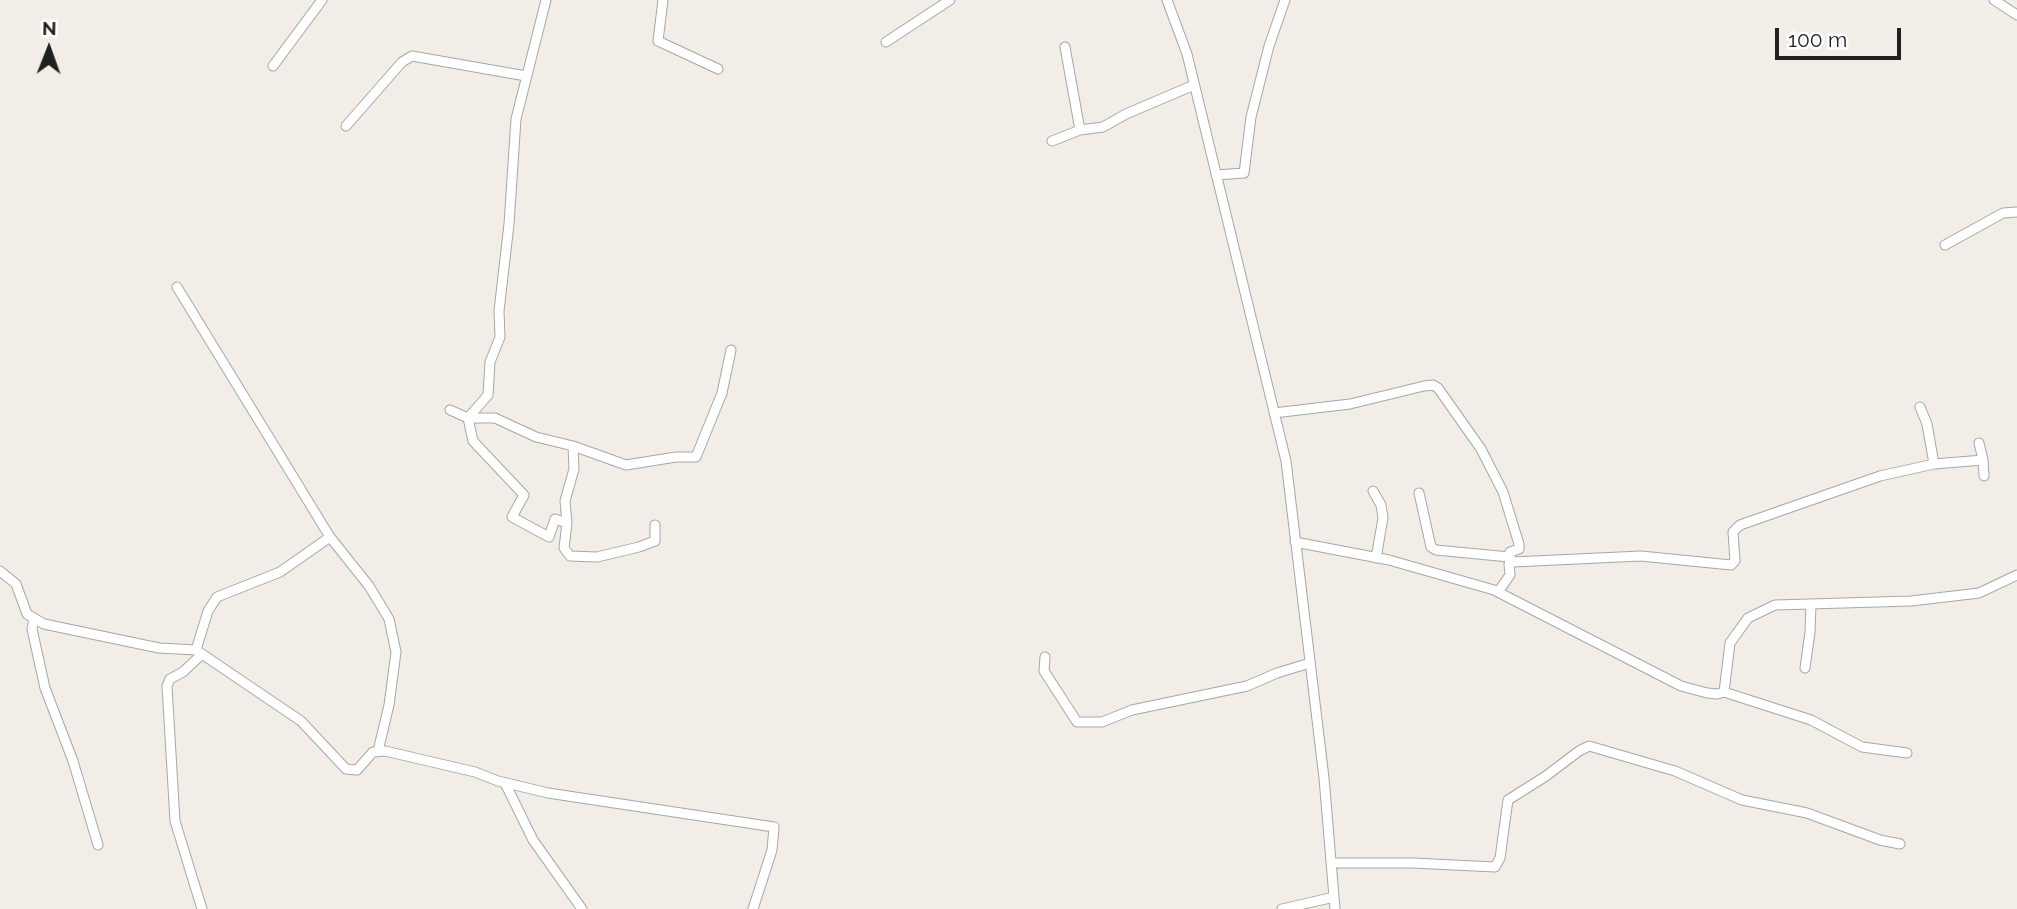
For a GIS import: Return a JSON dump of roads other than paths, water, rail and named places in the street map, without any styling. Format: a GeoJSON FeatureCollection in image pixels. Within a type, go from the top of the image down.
{"type":"FeatureCollection","features":[{"type":"Feature","properties":{"kind":"street"},"geometry":{"type":"LineString","coordinates":[[273,66],[322,0]]}},
{"type":"Feature","properties":{"kind":"street"},"geometry":{"type":"LineString","coordinates":[[468,418],[488,395],[489,362],[500,337],[499,311],[509,224],[516,118],[546,0]]}},
{"type":"Feature","properties":{"kind":"street"},"geometry":{"type":"LineString","coordinates":[[663,0],[657,41],[719,69]]}},
{"type":"Feature","properties":{"kind":"street"},"geometry":{"type":"LineString","coordinates":[[886,42],[950,0]]}},
{"type":"Feature","properties":{"kind":"street"},"geometry":{"type":"LineString","coordinates":[[1167,0],[1186,54],[1286,461],[1324,778],[1335,909]]}},
{"type":"Feature","properties":{"kind":"street"},"geometry":{"type":"LineString","coordinates":[[1216,175],[1244,173],[1251,117],[1269,46],[1285,0]]}},
{"type":"Feature","properties":{"kind":"street"},"geometry":{"type":"LineString","coordinates":[[1994,0],[2017,15]]}},
{"type":"Feature","properties":{"kind":"street"},"geometry":{"type":"LineString","coordinates":[[1065,47],[1080,130]]}},
{"type":"Feature","properties":{"kind":"street"},"geometry":{"type":"LineString","coordinates":[[346,126],[402,62],[412,56],[526,76]]}},
{"type":"Feature","properties":{"kind":"street"},"geometry":{"type":"LineString","coordinates":[[1052,141],[1080,130],[1102,127],[1194,85]]}},
{"type":"Feature","properties":{"kind":"street"},"geometry":{"type":"LineString","coordinates":[[1945,246],[2003,213],[2017,212]]}},
{"type":"Feature","properties":{"kind":"street"},"geometry":{"type":"LineString","coordinates":[[177,287],[330,537],[369,586],[389,619],[396,652],[378,751]]}},
{"type":"Feature","properties":{"kind":"street"},"geometry":{"type":"LineString","coordinates":[[450,410],[468,418],[495,418],[536,437],[573,446],[626,465],[676,457],[696,457],[722,393],[731,350]]}},
{"type":"Feature","properties":{"kind":"street"},"geometry":{"type":"LineString","coordinates":[[1274,413],[1350,404],[1424,386],[1433,385],[1438,388],[1481,449],[1503,492],[1519,544],[1520,548],[1510,552],[1510,575],[1498,592]]}},
{"type":"Feature","properties":{"kind":"street"},"geometry":{"type":"LineString","coordinates":[[1920,407],[1927,424],[1934,464]]}},
{"type":"Feature","properties":{"kind":"street"},"geometry":{"type":"LineString","coordinates":[[468,418],[473,441],[524,495],[512,517],[549,537],[555,519],[567,523]]}},
{"type":"Feature","properties":{"kind":"street"},"geometry":{"type":"LineString","coordinates":[[1979,443],[1984,476]]}},
{"type":"Feature","properties":{"kind":"street"},"geometry":{"type":"LineString","coordinates":[[573,446],[574,469],[565,501],[567,523],[564,548],[570,556],[597,557],[639,547],[655,541],[655,525]]}},
{"type":"Feature","properties":{"kind":"street"},"geometry":{"type":"LineString","coordinates":[[1419,493],[1431,547],[1436,550],[1511,559],[1641,556],[1731,565],[1735,561],[1733,533],[1740,525],[1881,477],[1934,464],[1983,460]]}},
{"type":"Feature","properties":{"kind":"street"},"geometry":{"type":"LineString","coordinates":[[1373,491],[1381,505],[1383,518],[1377,558]]}},
{"type":"Feature","properties":{"kind":"street"},"geometry":{"type":"LineString","coordinates":[[202,909],[175,821],[167,686],[170,679],[183,672],[199,652],[208,611],[217,597],[280,572],[330,537]]}},
{"type":"Feature","properties":{"kind":"street"},"geometry":{"type":"LineString","coordinates":[[1295,542],[1443,574],[1498,592],[1681,685],[1707,693],[1724,692],[1811,720],[1862,747],[1907,752]]}},
{"type":"Feature","properties":{"kind":"street"},"geometry":{"type":"LineString","coordinates":[[0,571],[16,584],[23,607],[34,619],[44,624],[159,648],[199,652],[301,721],[346,769],[357,770],[373,752],[378,751],[475,772],[505,783],[611,804],[774,827],[772,850],[752,909]]}},
{"type":"Feature","properties":{"kind":"street"},"geometry":{"type":"LineString","coordinates":[[1724,692],[1730,643],[1748,618],[1775,605],[1911,601],[1979,593],[2017,575]]}},
{"type":"Feature","properties":{"kind":"street"},"geometry":{"type":"LineString","coordinates":[[1805,668],[1811,604]]}},
{"type":"Feature","properties":{"kind":"street"},"geometry":{"type":"LineString","coordinates":[[34,619],[32,629],[45,688],[73,761],[98,845]]}},
{"type":"Feature","properties":{"kind":"street"},"geometry":{"type":"LineString","coordinates":[[1045,657],[1044,671],[1077,722],[1102,722],[1132,710],[1247,686],[1310,663]]}},
{"type":"Feature","properties":{"kind":"street"},"geometry":{"type":"LineString","coordinates":[[1331,863],[1495,867],[1500,859],[1507,800],[1589,746],[1675,771],[1742,800],[1807,813],[1880,840],[1900,844]]}},
{"type":"Feature","properties":{"kind":"street"},"geometry":{"type":"LineString","coordinates":[[505,783],[533,840],[582,909]]}},
{"type":"Feature","properties":{"kind":"street"},"geometry":{"type":"LineString","coordinates":[[1282,909],[1330,898]]}}]}
